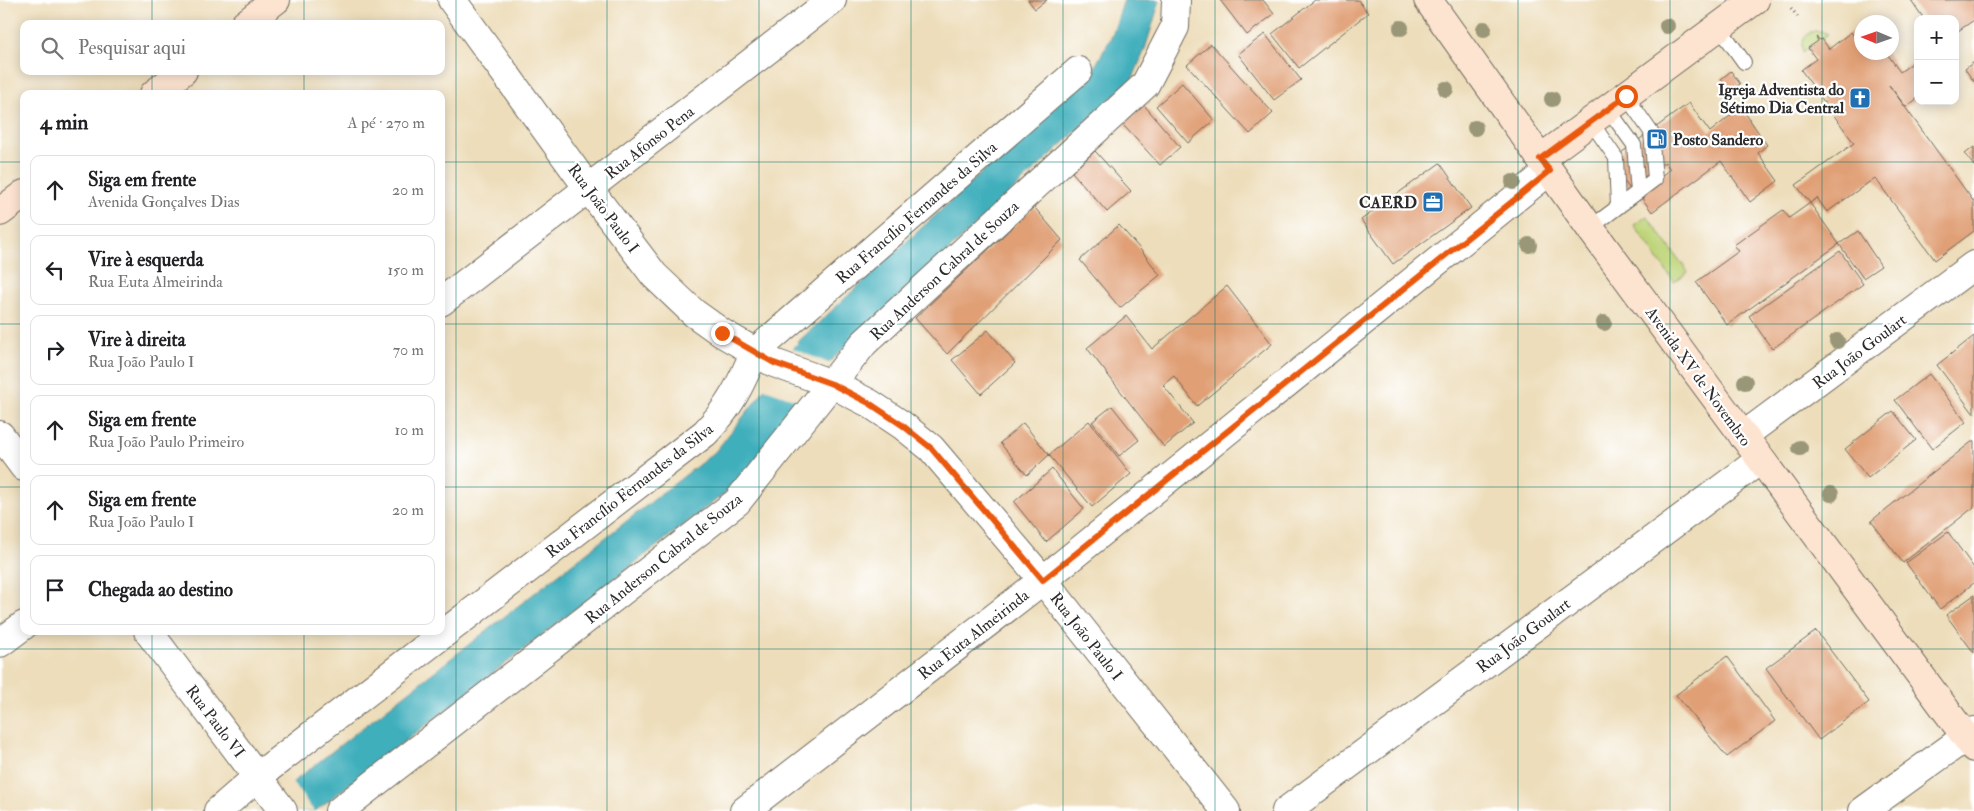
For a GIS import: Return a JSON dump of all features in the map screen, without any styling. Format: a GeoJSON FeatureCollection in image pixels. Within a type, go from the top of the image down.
{"type":"FeatureCollection","features":[{"type":"Feature","properties":{"kind":"street"},"geometry":{"type":"LineString","coordinates":[[250,20],[276,0]]}},
{"type":"Feature","properties":{"kind":"street","name":"Rua João Paulo I"},"geometry":{"type":"LineString","coordinates":[[452,0],[588,188],[654,275],[672,295],[701,318],[796,370],[869,403],[902,425],[931,448],[1043,580],[1226,811]]}},
{"type":"Feature","properties":{"kind":"street","name":"Rua Afonso Pena"},"geometry":{"type":"LineString","coordinates":[[445,299],[832,0]]}},
{"type":"Feature","properties":{"kind":"street","name":"Rua Anderson Cabral de Souza"},"geometry":{"type":"LineString","coordinates":[[339,811],[738,502],[796,370],[864,342],[1145,85],[1175,27],[1176,0]]}},
{"type":"Feature","properties":{"kind":"street","name":"Avenida XV de Novembro"},"geometry":{"type":"LineString","coordinates":[[1428,0],[1590,228],[1760,460],[1971,739]]}},
{"type":"Feature","properties":{"kind":"street"},"geometry":{"type":"LineString","coordinates":[[1545,165],[1608,109],[1755,0]]}},
{"type":"Feature","properties":{"kind":"street","name":"Rua Francílio Fernandes da Silva"},"geometry":{"type":"LineString","coordinates":[[218,811],[270,794],[705,433],[736,394],[796,370],[1078,71]]}},
{"type":"Feature","properties":{"kind":"street"},"geometry":{"type":"LineString","coordinates":[[159,90],[178,75]]}},
{"type":"Feature","properties":{"kind":"street","name":"Rua Euta Almeirinda"},"geometry":{"type":"LineString","coordinates":[[744,811],[1043,580],[1545,165]]}},
{"type":"Feature","properties":{"kind":"street"},"geometry":{"type":"LineString","coordinates":[[0,212],[20,197]]}},
{"type":"Feature","properties":{"kind":"street","name":"Rua João Goulart"},"geometry":{"type":"LineString","coordinates":[[1743,436],[1974,265]]}},
{"type":"Feature","properties":{"kind":"street"},"geometry":{"type":"LineString","coordinates":[[0,435],[20,462]]}},
{"type":"Feature","properties":{"kind":"street","name":"Rua João Goulart"},"geometry":{"type":"LineString","coordinates":[[1286,811],[1760,460]]}},
{"type":"Feature","properties":{"kind":"street"},"geometry":{"type":"LineString","coordinates":[[0,643],[20,628]]}},
{"type":"Feature","properties":{"kind":"street","name":"Rua Paulo VI"},"geometry":{"type":"LineString","coordinates":[[151,635],[270,794]]}},
{"type":"Feature","properties":{"kind":"street"},"geometry":{"type":"LineString","coordinates":[[1863,811],[1971,739]]}},
{"type":"Feature","properties":{"kind":"lane"},"geometry":{"type":"LineString","coordinates":[[1719,27],[1744,62]]}},
{"type":"Feature","properties":{"kind":"lane"},"geometry":{"type":"LineString","coordinates":[[1608,109],[1634,145],[1638,192]]}},
{"type":"Feature","properties":{"kind":"lane"},"geometry":{"type":"LineString","coordinates":[[1590,228],[1655,179],[1651,132],[1608,109]]}},
{"type":"Feature","properties":{"kind":"lane"},"geometry":{"type":"LineString","coordinates":[[1608,109],[1616,158],[1618,206]]}},
{"type":"Feature","properties":{"kind":"path"},"geometry":{"type":"LineString","coordinates":[[1791,8],[1800,20]]}},
{"type":"Feature","properties":{"kind":"green space"},"geometry":{"type":"Polygon","coordinates":[[[1814,31],[1828,34],[1802,53],[1804,39],[1814,31]]]}},
{"type":"Feature","properties":{"kind":"green space"},"geometry":{"type":"Polygon","coordinates":[[[1647,216],[1688,272],[1674,282],[1634,225],[1647,216]]]}},
{"type":"Feature","properties":{"kind":"water"},"geometry":{"type":"Polygon","coordinates":[[[1124,0],[1160,0],[1145,49],[1133,78],[825,366],[767,450],[738,483],[315,811],[256,811],[715,452],[758,398],[800,340],[1093,70],[1112,36],[1124,0]]]}},
{"type":"Feature","properties":{"kind":"pier"},"geometry":{"type":"Polygon","coordinates":[[[791,348],[831,364],[802,402],[762,388],[791,348]]]}},
{"type":"Feature","properties":{"kind":"pier"},"geometry":{"type":"Polygon","coordinates":[[[291,781],[314,811],[256,811],[255,809],[291,781]]]}},
{"type":"Feature","properties":{"kind":"building"},"geometry":{"type":"Polygon","coordinates":[[[1028,0],[1047,0],[1035,9],[1028,0]]]}},
{"type":"Feature","properties":{"kind":"building"},"geometry":{"type":"Polygon","coordinates":[[[1220,0],[1263,0],[1274,14],[1247,35],[1220,0]]]}},
{"type":"Feature","properties":{"kind":"building"},"geometry":{"type":"Polygon","coordinates":[[[1315,0],[1358,0],[1368,13],[1299,68],[1272,34],[1315,0]]]}},
{"type":"Feature","properties":{"kind":"building"},"geometry":{"type":"Polygon","coordinates":[[[1911,0],[1974,0],[1974,20],[1959,30],[1959,15],[1921,15],[1911,0]]]}},
{"type":"Feature","properties":{"kind":"building"},"geometry":{"type":"Polygon","coordinates":[[[1851,32],[1854,36],[1854,60],[1892,60],[1900,72],[1914,62],[1914,101],[1906,107],[1889,85],[1974,202],[1974,231],[1935,260],[1875,178],[1827,212],[1817,198],[1810,203],[1796,185],[1854,143],[1801,70],[1816,59],[1808,48],[1818,41],[1816,37],[1820,40],[1822,39],[1829,49],[1851,32]]]}},
{"type":"Feature","properties":{"kind":"building"},"geometry":{"type":"Polygon","coordinates":[[[1265,34],[1301,80],[1274,100],[1238,54],[1265,34]]]}},
{"type":"Feature","properties":{"kind":"building"},"geometry":{"type":"Polygon","coordinates":[[[1211,44],[1273,113],[1250,134],[1187,65],[1211,44]]]}},
{"type":"Feature","properties":{"kind":"building"},"geometry":{"type":"Polygon","coordinates":[[[1974,62],[1974,82],[1965,69],[1974,62]]]}},
{"type":"Feature","properties":{"kind":"building"},"geometry":{"type":"Polygon","coordinates":[[[1731,71],[1740,84],[1729,91],[1721,79],[1731,71]]]}},
{"type":"Feature","properties":{"kind":"building"},"geometry":{"type":"Polygon","coordinates":[[[1182,83],[1214,120],[1188,143],[1156,106],[1182,83]]]}},
{"type":"Feature","properties":{"kind":"building"},"geometry":{"type":"Polygon","coordinates":[[[1689,103],[1710,132],[1741,107],[1767,145],[1758,153],[1778,181],[1750,202],[1721,161],[1652,212],[1639,194],[1670,169],[1665,162],[1629,188],[1610,161],[1689,103]]]}},
{"type":"Feature","properties":{"kind":"building"},"geometry":{"type":"Polygon","coordinates":[[[1144,105],[1180,147],[1160,165],[1123,125],[1144,105]]]}},
{"type":"Feature","properties":{"kind":"building"},"geometry":{"type":"Polygon","coordinates":[[[1974,147],[1974,166],[1965,154],[1974,147]]]}},
{"type":"Feature","properties":{"kind":"building"},"geometry":{"type":"Polygon","coordinates":[[[1095,151],[1131,191],[1107,212],[1072,172],[1095,151]]]}},
{"type":"Feature","properties":{"kind":"building"},"geometry":{"type":"Polygon","coordinates":[[[1440,163],[1471,208],[1393,264],[1361,220],[1440,163]]]}},
{"type":"Feature","properties":{"kind":"building"},"geometry":{"type":"Polygon","coordinates":[[[1810,203],[1839,244],[1727,325],[1696,282],[1739,251],[1734,245],[1783,210],[1789,218],[1810,203]]]}},
{"type":"Feature","properties":{"kind":"building"},"geometry":{"type":"Polygon","coordinates":[[[1034,207],[1062,240],[947,354],[915,318],[1034,207]]]}},
{"type":"Feature","properties":{"kind":"building"},"geometry":{"type":"Polygon","coordinates":[[[1119,225],[1160,275],[1120,308],[1080,260],[1119,225]]]}},
{"type":"Feature","properties":{"kind":"building"},"geometry":{"type":"Polygon","coordinates":[[[1858,231],[1881,266],[1863,278],[1839,244],[1858,231]]]}},
{"type":"Feature","properties":{"kind":"building"},"geometry":{"type":"Polygon","coordinates":[[[1840,251],[1863,284],[1772,349],[1749,316],[1840,251]]]}},
{"type":"Feature","properties":{"kind":"building"},"geometry":{"type":"Polygon","coordinates":[[[1227,286],[1272,344],[1197,406],[1174,376],[1163,385],[1193,423],[1164,447],[1087,348],[1126,316],[1152,349],[1227,286]]]}},
{"type":"Feature","properties":{"kind":"building"},"geometry":{"type":"Polygon","coordinates":[[[988,330],[1015,363],[981,394],[952,360],[988,330]]]}},
{"type":"Feature","properties":{"kind":"building"},"geometry":{"type":"Polygon","coordinates":[[[1974,336],[1974,414],[1937,365],[1974,336]]]}},
{"type":"Feature","properties":{"kind":"building"},"geometry":{"type":"Polygon","coordinates":[[[1929,374],[1966,422],[1932,449],[1895,400],[1929,374]]]}},
{"type":"Feature","properties":{"kind":"building"},"geometry":{"type":"Polygon","coordinates":[[[1112,406],[1139,440],[1119,456],[1092,422],[1112,406]]]}},
{"type":"Feature","properties":{"kind":"building"},"geometry":{"type":"Polygon","coordinates":[[[1893,411],[1916,440],[1868,478],[1845,449],[1893,411]]]}},
{"type":"Feature","properties":{"kind":"building"},"geometry":{"type":"Polygon","coordinates":[[[1089,421],[1131,474],[1092,507],[1049,455],[1089,421]]]}},
{"type":"Feature","properties":{"kind":"building"},"geometry":{"type":"Polygon","coordinates":[[[1023,423],[1049,455],[1027,475],[1000,443],[1023,423]]]}},
{"type":"Feature","properties":{"kind":"building"},"geometry":{"type":"Polygon","coordinates":[[[1974,440],[1974,507],[1903,563],[1871,521],[1974,440]]]}},
{"type":"Feature","properties":{"kind":"building"},"geometry":{"type":"Polygon","coordinates":[[[1052,469],[1084,509],[1046,542],[1014,502],[1052,469]]]}},
{"type":"Feature","properties":{"kind":"building"},"geometry":{"type":"Polygon","coordinates":[[[1948,532],[1974,568],[1974,583],[1940,609],[1906,563],[1948,532]]]}},
{"type":"Feature","properties":{"kind":"building"},"geometry":{"type":"Polygon","coordinates":[[[1974,595],[1974,653],[1946,615],[1974,595]]]}},
{"type":"Feature","properties":{"kind":"building"},"geometry":{"type":"Polygon","coordinates":[[[1816,631],[1869,702],[1819,740],[1766,668],[1816,631]]]}},
{"type":"Feature","properties":{"kind":"building"},"geometry":{"type":"Polygon","coordinates":[[[1727,656],[1775,721],[1727,757],[1676,695],[1727,656]]]}},
{"type":"Feature","properties":{"kind":"place","name":"Igreja Adventista do Sétimo Dia Central"},"geometry":{"type":"Point","coordinates":[1860,98]}},
{"type":"Feature","properties":{"kind":"place","name":"Posto Sandero"},"geometry":{"type":"Point","coordinates":[1657,139]}},
{"type":"Feature","properties":{"kind":"place","name":"CAERD"},"geometry":{"type":"Point","coordinates":[1433,202]}},
{"type":"Feature","properties":{"kind":"route"},"geometry":{"type":"LineString","coordinates":[[722,333],[774,363],[832,384],[869,403],[902,425],[931,448],[1043,580],[1550,171],[1540,159],[1626,96]]}}]}
